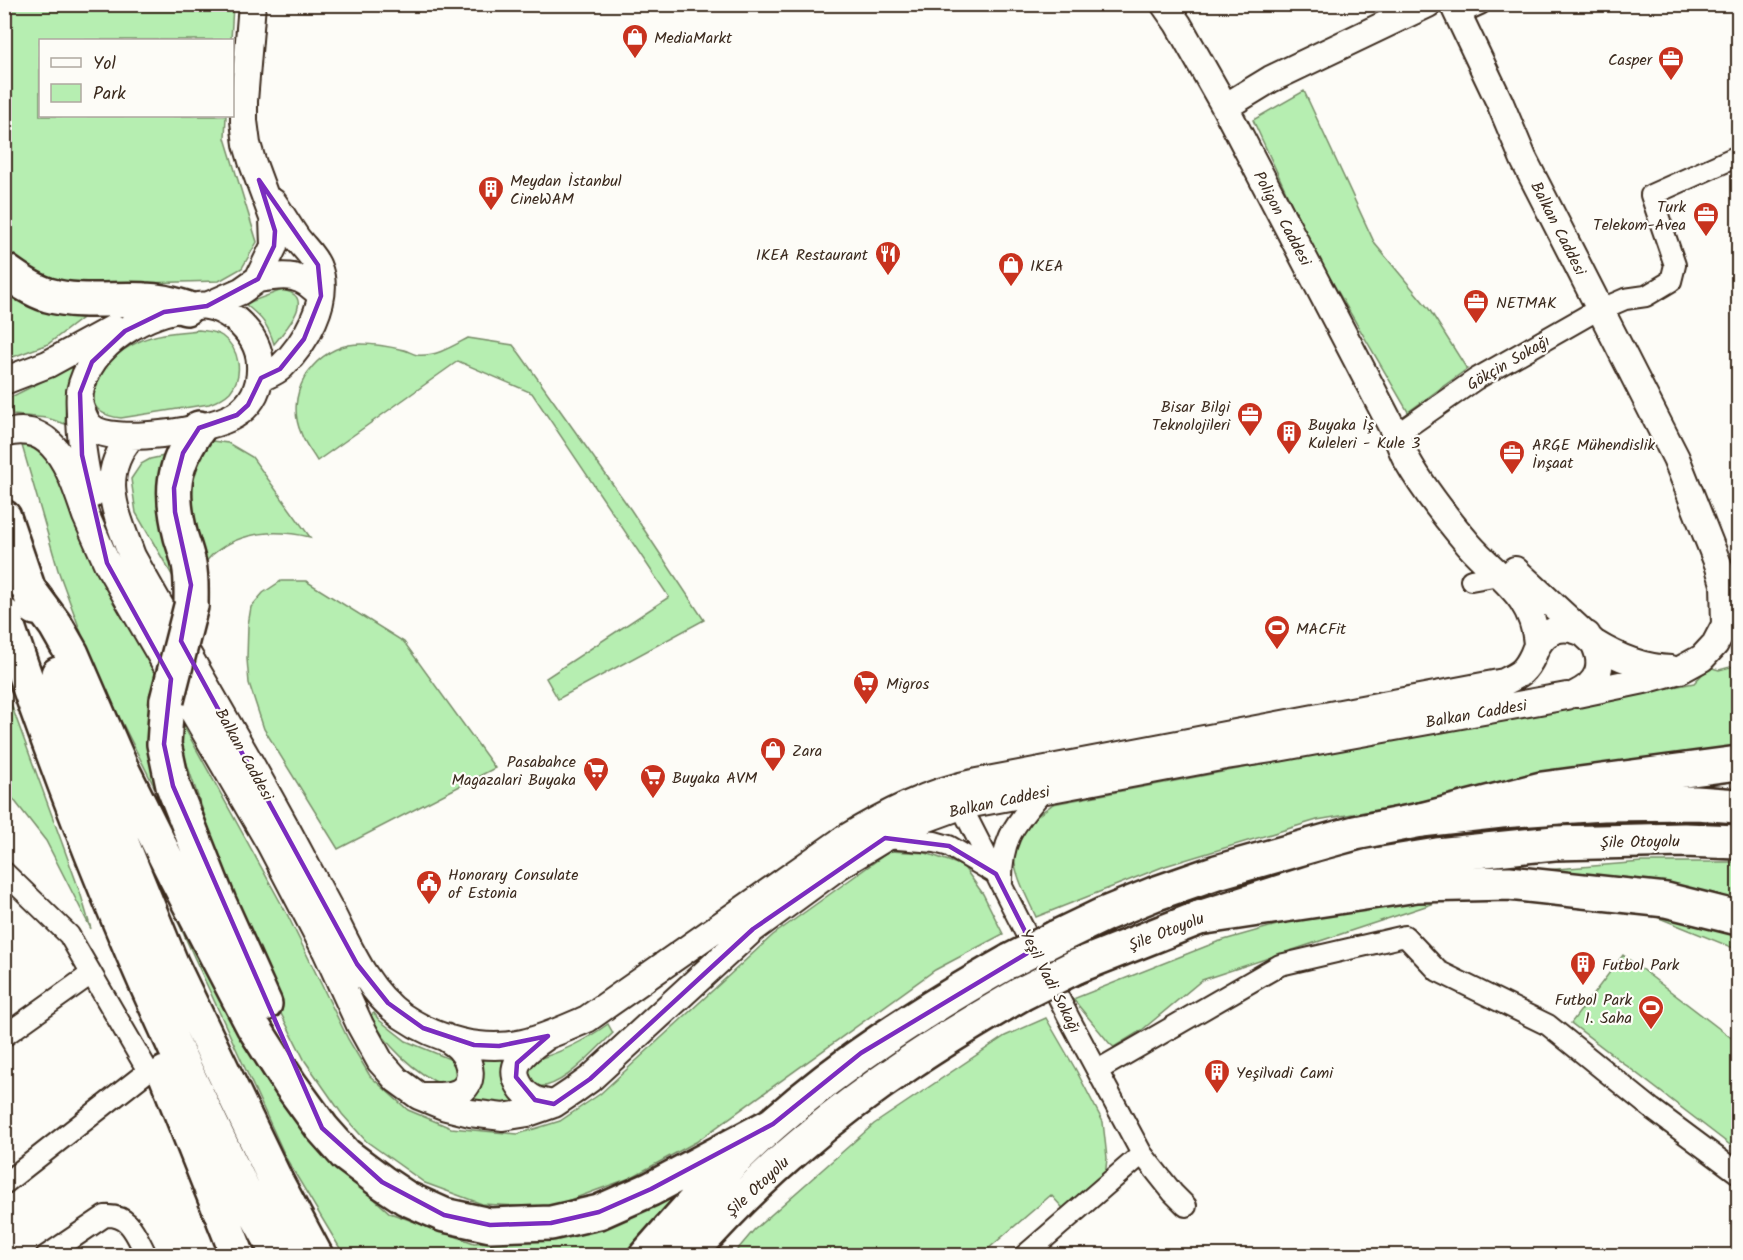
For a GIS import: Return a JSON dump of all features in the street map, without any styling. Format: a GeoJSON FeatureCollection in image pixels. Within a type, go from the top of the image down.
{"type":"FeatureCollection","features":[{"type":"Feature","properties":{"kind":"highway"},"geometry":{"type":"LineString","coordinates":[[4,270],[21,282],[48,295],[81,300],[146,300],[196,307]]}},
{"type":"Feature","properties":{"kind":"highway"},"geometry":{"type":"LineString","coordinates":[[199,428],[183,453],[174,488],[175,512],[189,564],[191,606],[167,700],[164,744],[172,786],[219,902],[273,1021],[298,1066],[322,1128]]}},
{"type":"Feature","properties":{"kind":"highway"},"geometry":{"type":"LineString","coordinates":[[4,517],[99,787],[171,963],[276,1181],[316,1256]]}},
{"type":"Feature","properties":{"kind":"highway"},"geometry":{"type":"LineString","coordinates":[[27,587],[56,626],[72,654],[121,767],[253,1026],[290,1084],[322,1128],[346,1155],[382,1182],[406,1198],[444,1215],[490,1225],[551,1223],[599,1212],[651,1189],[773,1124]]}},
{"type":"Feature","properties":{"kind":"highway"},"geometry":{"type":"LineString","coordinates":[[4,615],[63,778],[117,917],[172,1042],[226,1155],[280,1256]]}},
{"type":"Feature","properties":{"kind":"highway"},"geometry":{"type":"LineString","coordinates":[[1421,820],[1542,789],[1738,763]]}},
{"type":"Feature","properties":{"kind":"highway"},"geometry":{"type":"LineString","coordinates":[[1421,820],[1501,811],[1603,804],[1695,803],[1738,806]]}},
{"type":"Feature","properties":{"kind":"highway","name":"Şile Otoyolu"},"geometry":{"type":"LineString","coordinates":[[646,1256],[698,1197],[773,1124],[861,1053],[956,992],[1010,961],[1105,914],[1217,872],[1355,833],[1421,820]]}},
{"type":"Feature","properties":{"kind":"highway","name":"Şile Otoyolu"},"geometry":{"type":"LineString","coordinates":[[688,1256],[725,1215],[812,1136],[928,1051],[1021,994],[1075,967],[1199,918],[1359,869],[1437,855],[1554,843],[1684,840],[1738,842]]}},
{"type":"Feature","properties":{"kind":"highway"},"geometry":{"type":"LineString","coordinates":[[1199,918],[1417,885],[1509,883],[1666,900],[1738,918]]}},
{"type":"Feature","properties":{"kind":"highway"},"geometry":{"type":"LineString","coordinates":[[117,917],[138,1005],[238,1256]]}},
{"type":"Feature","properties":{"kind":"street"},"geometry":{"type":"LineString","coordinates":[[252,4],[244,121],[247,144],[275,231],[274,246],[258,279]]}},
{"type":"Feature","properties":{"kind":"street","name":"Poligon Caddesi"},"geometry":{"type":"LineString","coordinates":[[1164,4],[1178,24],[1224,106],[1396,435],[1406,459],[1439,507],[1471,547],[1527,606],[1536,628],[1535,649]]}},
{"type":"Feature","properties":{"kind":"street"},"geometry":{"type":"LineString","coordinates":[[1224,106],[1271,79],[1428,4]]}},
{"type":"Feature","properties":{"kind":"street","name":"Balkan Caddesi"},"geometry":{"type":"LineString","coordinates":[[107,563],[270,844],[380,1061],[397,1080],[419,1096],[446,1107],[470,1113],[503,1117],[528,1113],[554,1104],[590,1079],[753,929],[839,866],[957,797],[1043,791],[1572,695],[1680,670],[1702,658],[1715,644],[1725,625],[1724,584],[1718,564],[1676,458],[1524,160],[1463,8]]}},
{"type":"Feature","properties":{"kind":"street","name":"Gökçin Sokağı"},"geometry":{"type":"LineString","coordinates":[[1396,435],[1476,379],[1600,309],[1624,299],[1646,296],[1671,281],[1676,264],[1651,195],[1738,156]]}},
{"type":"Feature","properties":{"kind":"street"},"geometry":{"type":"LineString","coordinates":[[259,180],[318,265],[323,281],[314,321],[304,339],[280,369],[261,378]]}},
{"type":"Feature","properties":{"kind":"street"},"geometry":{"type":"LineString","coordinates":[[107,563],[82,455],[80,393],[92,362],[107,345],[148,318],[164,312],[196,307],[241,291],[258,279],[293,276],[306,282],[321,296]]}},
{"type":"Feature","properties":{"kind":"street"},"geometry":{"type":"LineString","coordinates":[[80,406],[89,426],[113,436],[131,437],[199,428],[224,422],[237,415],[256,393],[261,378],[256,346],[248,331],[223,310],[196,307]]}},
{"type":"Feature","properties":{"kind":"street"},"geometry":{"type":"LineString","coordinates":[[4,381],[48,364],[122,323],[148,318]]}},
{"type":"Feature","properties":{"kind":"street"},"geometry":{"type":"LineString","coordinates":[[4,434],[25,430],[38,435],[59,453],[107,563]]}},
{"type":"Feature","properties":{"kind":"street"},"geometry":{"type":"LineString","coordinates":[[1396,435],[1414,450],[1452,504],[1483,538],[1510,566],[1590,639],[1598,652],[1600,662],[1598,672],[1586,689],[1572,695],[1557,694],[1547,690],[1534,675],[1532,665],[1535,649],[1544,636],[1554,630],[1566,628],[1577,630],[1590,639],[1625,660],[1653,668],[1680,670]]}},
{"type":"Feature","properties":{"kind":"street","name":"Balkan Caddesi"},"geometry":{"type":"LineString","coordinates":[[131,437],[115,462],[112,486],[121,525],[132,555],[247,756],[370,985],[401,1015],[445,1037]]}},
{"type":"Feature","properties":{"kind":"street"},"geometry":{"type":"LineString","coordinates":[[1471,580],[1499,575]]}},
{"type":"Feature","properties":{"kind":"street","name":"Balkan Caddesi"},"geometry":{"type":"LineString","coordinates":[[548,1036],[587,1019],[844,839],[900,806],[957,797],[1504,682],[1520,674],[1527,667],[1535,649]]}},
{"type":"Feature","properties":{"kind":"street"},"geometry":{"type":"LineString","coordinates":[[885,838],[928,841],[949,846],[999,880],[1008,837],[1014,826],[1043,791]]}},
{"type":"Feature","properties":{"kind":"street","name":"Yeşil Vadi Sokağı"},"geometry":{"type":"LineString","coordinates":[[957,797],[1069,1018],[1142,1154],[1186,1206]]}},
{"type":"Feature","properties":{"kind":"street"},"geometry":{"type":"LineString","coordinates":[[4,872],[69,935],[148,1071],[4,1184]]}},
{"type":"Feature","properties":{"kind":"street"},"geometry":{"type":"LineString","coordinates":[[1098,1070],[1280,965],[1405,936],[1438,970],[1548,1025],[1652,1109],[1738,1173]]}},
{"type":"Feature","properties":{"kind":"street"},"geometry":{"type":"LineString","coordinates":[[4,1036],[91,974]]}},
{"type":"Feature","properties":{"kind":"street"},"geometry":{"type":"LineString","coordinates":[[445,1037],[474,1045],[499,1046],[548,1036]]}},
{"type":"Feature","properties":{"kind":"street"},"geometry":{"type":"LineString","coordinates":[[548,1036],[517,1063],[516,1077],[521,1088],[535,1100],[554,1104]]}},
{"type":"Feature","properties":{"kind":"street"},"geometry":{"type":"LineString","coordinates":[[419,1096],[458,1092],[466,1086],[471,1077],[469,1064],[460,1049],[445,1037]]}},
{"type":"Feature","properties":{"kind":"street"},"geometry":{"type":"LineString","coordinates":[[1024,1256],[1142,1154]]}},
{"type":"Feature","properties":{"kind":"street"},"geometry":{"type":"LineString","coordinates":[[46,1256],[105,1216],[116,1215],[128,1222],[147,1256]]}},
{"type":"Feature","properties":{"kind":"highlighted area"},"geometry":{"type":"Polygon","coordinates":[[[259,180],[318,265],[321,296],[304,339],[280,369],[261,378],[248,405],[237,415],[199,428],[183,453],[174,488],[175,512],[191,585],[181,641],[357,964],[388,1003],[423,1028],[474,1045],[499,1046],[548,1036],[517,1063],[516,1077],[535,1100],[554,1104],[590,1079],[753,929],[885,838],[949,846],[996,874],[1034,949],[861,1053],[773,1124],[651,1189],[599,1212],[551,1223],[490,1225],[444,1215],[382,1182],[322,1128],[173,786],[164,744],[171,679],[107,563],[82,455],[80,393],[92,362],[125,331],[164,312],[207,306],[258,279],[274,246],[275,231],[259,180]]]}},
{"type":"Feature","properties":{"kind":"green space"},"geometry":{"type":"Polygon","coordinates":[[[5,5],[233,5],[231,39],[39,39],[39,117],[226,117],[225,138],[257,242],[242,268],[219,281],[62,285],[17,266],[5,246],[5,5]]]}},
{"type":"Feature","properties":{"kind":"green space"},"geometry":{"type":"Polygon","coordinates":[[[1304,91],[1375,244],[1429,309],[1467,369],[1408,412],[1310,244],[1253,120],[1304,91]]]}},
{"type":"Feature","properties":{"kind":"green space"},"geometry":{"type":"Polygon","coordinates":[[[4,276],[94,309],[48,344],[5,360],[4,276]]]}},
{"type":"Feature","properties":{"kind":"green space"},"geometry":{"type":"Polygon","coordinates":[[[282,290],[292,293],[297,299],[298,306],[291,322],[274,344],[263,321],[245,304],[282,290]]]}},
{"type":"Feature","properties":{"kind":"green space"},"geometry":{"type":"Polygon","coordinates":[[[199,330],[214,332],[222,336],[228,341],[236,355],[237,378],[230,392],[225,396],[209,404],[121,418],[100,411],[95,405],[93,398],[97,380],[109,362],[119,353],[147,338],[199,330]]]}},
{"type":"Feature","properties":{"kind":"green space"},"geometry":{"type":"Polygon","coordinates":[[[468,338],[513,345],[631,510],[704,620],[558,699],[546,678],[669,597],[532,393],[458,361],[317,461],[304,440],[297,419],[296,405],[304,378],[323,357],[335,350],[349,345],[369,344],[424,355],[444,350],[468,338]]]}},
{"type":"Feature","properties":{"kind":"green space"},"geometry":{"type":"Polygon","coordinates":[[[75,366],[65,409],[65,424],[47,418],[13,415],[7,399],[75,366]]]}},
{"type":"Feature","properties":{"kind":"green space"},"geometry":{"type":"Polygon","coordinates":[[[212,441],[228,443],[252,457],[310,537],[271,533],[246,537],[234,541],[212,555],[197,573],[184,520],[198,448],[212,441]]]}},
{"type":"Feature","properties":{"kind":"green space"},"geometry":{"type":"Polygon","coordinates":[[[21,442],[38,448],[64,478],[160,676],[168,814],[93,665],[58,570],[21,442]]]}},
{"type":"Feature","properties":{"kind":"green space"},"geometry":{"type":"Polygon","coordinates":[[[169,455],[179,587],[136,513],[131,479],[141,464],[150,459],[169,455]]]}},
{"type":"Feature","properties":{"kind":"green space"},"geometry":{"type":"Polygon","coordinates":[[[281,581],[306,581],[404,642],[495,768],[338,849],[264,729],[249,683],[247,659],[251,607],[263,593],[281,581]]]}},
{"type":"Feature","properties":{"kind":"green space"},"geometry":{"type":"Polygon","coordinates":[[[1738,665],[1738,753],[1613,770],[1317,820],[1165,866],[1036,917],[1018,875],[1014,853],[1016,842],[1021,832],[1032,820],[1053,804],[1694,683],[1709,667],[1719,670],[1738,665]]]}},
{"type":"Feature","properties":{"kind":"green space"},"geometry":{"type":"Polygon","coordinates":[[[4,685],[80,892],[91,929],[46,841],[5,791],[4,685]]]}},
{"type":"Feature","properties":{"kind":"green space"},"geometry":{"type":"Polygon","coordinates":[[[182,723],[288,916],[348,1039],[370,1076],[408,1110],[451,1128],[518,1134],[560,1121],[600,1094],[773,935],[890,851],[926,853],[963,866],[983,894],[1003,934],[935,970],[696,1142],[630,1178],[548,1208],[482,1204],[425,1183],[366,1141],[342,1114],[305,1061],[269,990],[239,916],[178,738],[182,723]]]}},
{"type":"Feature","properties":{"kind":"green space"},"geometry":{"type":"Polygon","coordinates":[[[1642,862],[1738,862],[1738,904],[1494,874],[1642,862]]]}},
{"type":"Feature","properties":{"kind":"green space"},"geometry":{"type":"Polygon","coordinates":[[[1422,897],[1432,904],[1202,980],[1142,1030],[1114,1047],[1073,999],[1217,942],[1336,908],[1422,897]]]}},
{"type":"Feature","properties":{"kind":"green space"},"geometry":{"type":"Polygon","coordinates":[[[174,913],[276,1091],[314,1145],[390,1213],[474,1243],[549,1239],[685,1185],[622,1255],[344,1255],[287,1160],[174,913]]]}},
{"type":"Feature","properties":{"kind":"green space"},"geometry":{"type":"Polygon","coordinates":[[[1647,913],[1725,930],[1738,937],[1738,950],[1647,913]]]}},
{"type":"Feature","properties":{"kind":"green space","name":"Futbol Park 1. Saha"},"geometry":{"type":"Polygon","coordinates":[[[1623,955],[1738,1043],[1738,1151],[1571,1023],[1623,955]]]}},
{"type":"Feature","properties":{"kind":"green space"},"geometry":{"type":"Polygon","coordinates":[[[374,1013],[379,1020],[406,1041],[457,1062],[457,1081],[445,1086],[412,1066],[392,1047],[376,1026],[371,1015],[374,1013]]]}},
{"type":"Feature","properties":{"kind":"green space"},"geometry":{"type":"Polygon","coordinates":[[[1046,1018],[1103,1122],[1107,1158],[1105,1178],[1070,1216],[1051,1195],[981,1255],[732,1256],[754,1230],[874,1124],[1005,1036],[1046,1018]]]}},
{"type":"Feature","properties":{"kind":"green space"},"geometry":{"type":"Polygon","coordinates":[[[608,1024],[613,1033],[576,1069],[553,1084],[542,1087],[532,1085],[527,1073],[532,1061],[572,1046],[608,1024]]]}},
{"type":"Feature","properties":{"kind":"green space"},"geometry":{"type":"Polygon","coordinates":[[[477,1055],[511,1057],[507,1088],[515,1098],[522,1102],[499,1105],[466,1101],[481,1080],[482,1069],[477,1055]]]}},
{"type":"Feature","properties":{"kind":"place","name":"MediaMarkt"},"geometry":{"type":"Point","coordinates":[635,60]}},
{"type":"Feature","properties":{"kind":"place","name":"Casper"},"geometry":{"type":"Point","coordinates":[1671,82]}},
{"type":"Feature","properties":{"kind":"place","name":"Meydan İstanbul CineWAM"},"geometry":{"type":"Point","coordinates":[491,212]}},
{"type":"Feature","properties":{"kind":"place","name":"Turk Telekom-Avea"},"geometry":{"type":"Point","coordinates":[1706,238]}},
{"type":"Feature","properties":{"kind":"place","name":"IKEA Restaurant"},"geometry":{"type":"Point","coordinates":[888,277]}},
{"type":"Feature","properties":{"kind":"place","name":"IKEA"},"geometry":{"type":"Point","coordinates":[1011,288]}},
{"type":"Feature","properties":{"kind":"place","name":"NETMAK"},"geometry":{"type":"Point","coordinates":[1476,325]}},
{"type":"Feature","properties":{"kind":"place","name":"Bisar Bilgi Teknolojileri"},"geometry":{"type":"Point","coordinates":[1250,438]}},
{"type":"Feature","properties":{"kind":"place","name":"Buyaka İş Kuleleri - Kule 3"},"geometry":{"type":"Point","coordinates":[1289,456]}},
{"type":"Feature","properties":{"kind":"place","name":"ARGE Mühendislik İnşaat"},"geometry":{"type":"Point","coordinates":[1512,476]}},
{"type":"Feature","properties":{"kind":"place","name":"MACFit"},"geometry":{"type":"Point","coordinates":[1277,651]}},
{"type":"Feature","properties":{"kind":"place","name":"Migros"},"geometry":{"type":"Point","coordinates":[866,706]}},
{"type":"Feature","properties":{"kind":"place","name":"Zara"},"geometry":{"type":"Point","coordinates":[773,773]}},
{"type":"Feature","properties":{"kind":"place","name":"Pasabahce Magazalari Buyaka"},"geometry":{"type":"Point","coordinates":[596,793]}},
{"type":"Feature","properties":{"kind":"place","name":"Buyaka AVM"},"geometry":{"type":"Point","coordinates":[653,800]}},
{"type":"Feature","properties":{"kind":"place","name":"Honorary Consulate of Estonia"},"geometry":{"type":"Point","coordinates":[429,906]}},
{"type":"Feature","properties":{"kind":"place","name":"Futbol Park"},"geometry":{"type":"Point","coordinates":[1583,987]}},
{"type":"Feature","properties":{"kind":"place","name":"Futbol Park 1. Saha"},"geometry":{"type":"Point","coordinates":[1651,1031]}},
{"type":"Feature","properties":{"kind":"place","name":"Yeşilvadi Cami"},"geometry":{"type":"Point","coordinates":[1217,1095]}}]}
